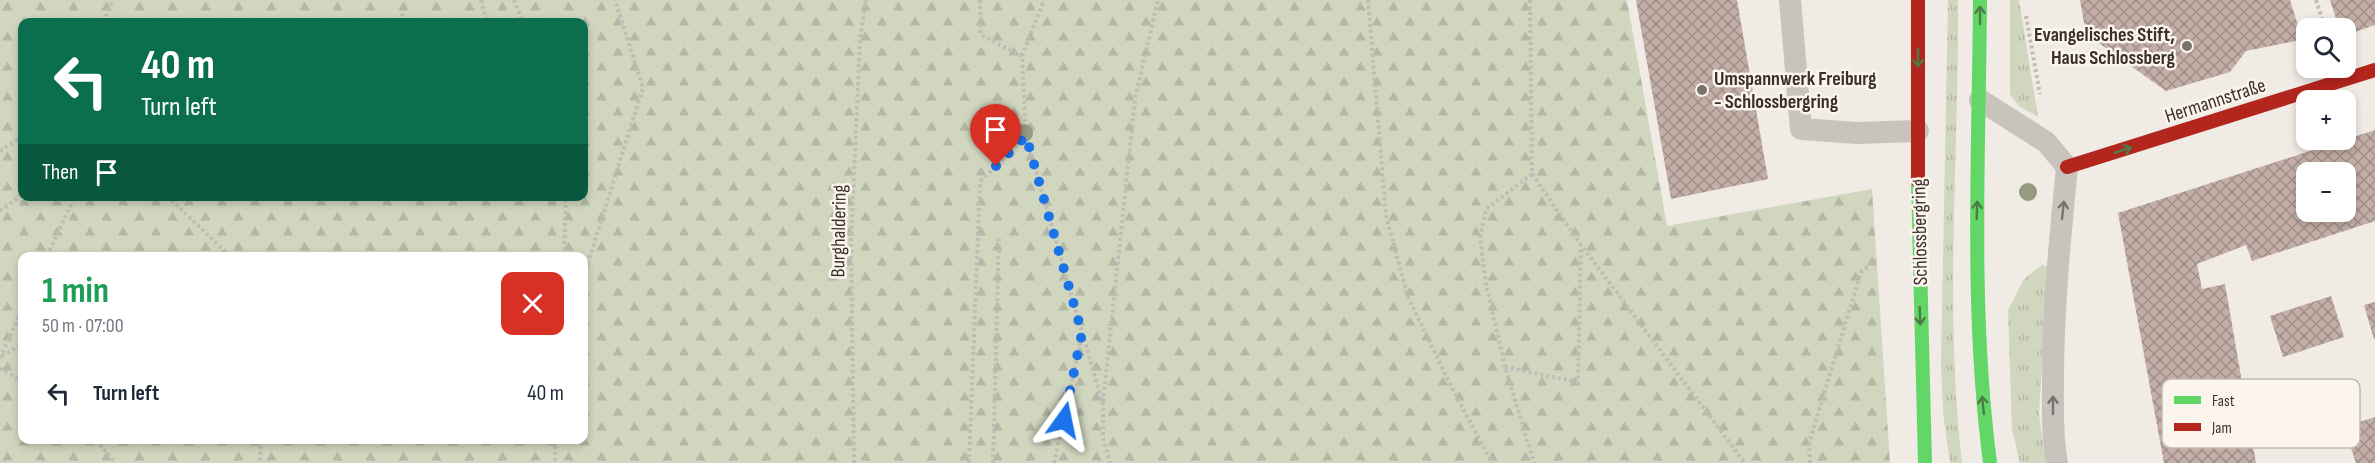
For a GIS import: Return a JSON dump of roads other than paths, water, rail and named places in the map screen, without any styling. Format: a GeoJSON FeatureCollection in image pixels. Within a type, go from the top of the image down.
{"type":"FeatureCollection","features":[{"type":"Feature","properties":{"kind":"main road","name":"Schlossbergring"},"geometry":{"type":"LineString","coordinates":[[1918,0],[1918,224],[1925,463]]}},
{"type":"Feature","properties":{"kind":"main road"},"geometry":{"type":"LineString","coordinates":[[1980,0],[1980,100],[1975,277],[1979,364],[1990,463]]}},
{"type":"Feature","properties":{"kind":"main road","name":"Hermannstraße"},"geometry":{"type":"LineString","coordinates":[[2067,167],[2375,70]]}},
{"type":"Feature","properties":{"kind":"lane"},"geometry":{"type":"LineString","coordinates":[[1790,0],[1801,129],[1857,133],[1918,131]]}},
{"type":"Feature","properties":{"kind":"lane"},"geometry":{"type":"LineString","coordinates":[[1980,100],[2046,142],[2067,167],[2061,220],[2053,354],[2053,442],[2057,463]]}},
{"type":"Feature","properties":{"kind":"place","name":"Evangelisches Stift, Haus Schlossberg"},"geometry":{"type":"Point","coordinates":[2187,46]}},
{"type":"Feature","properties":{"kind":"place","name":"Umspannwerk Freiburg - Schlossbergring"},"geometry":{"type":"Point","coordinates":[1702,90]}}]}
